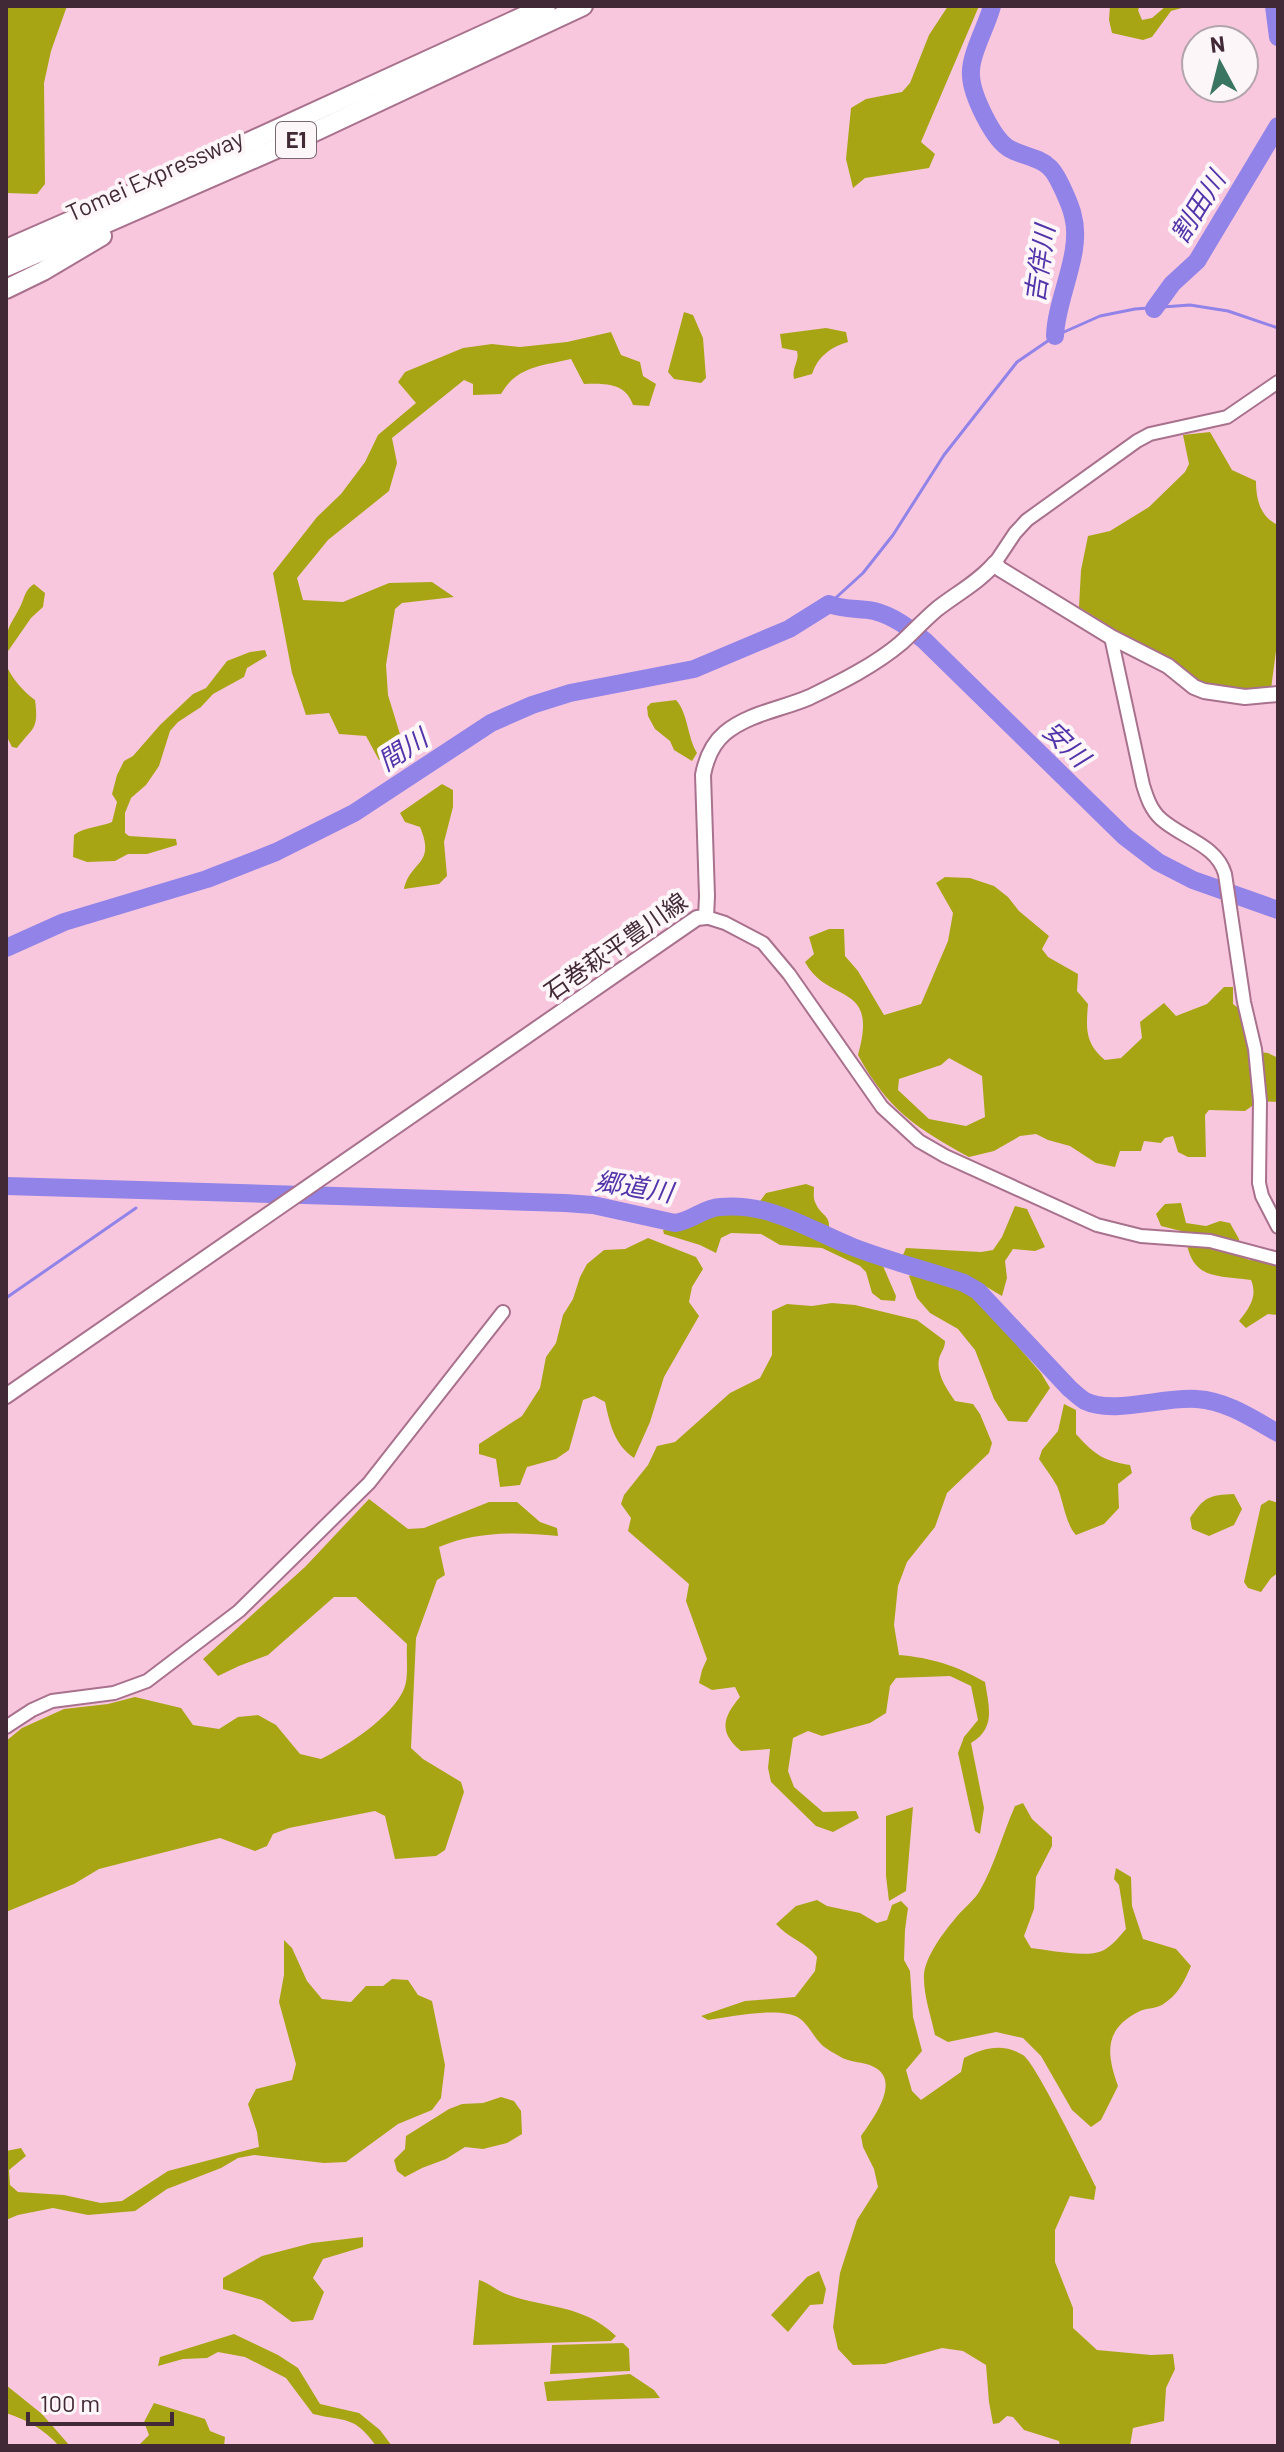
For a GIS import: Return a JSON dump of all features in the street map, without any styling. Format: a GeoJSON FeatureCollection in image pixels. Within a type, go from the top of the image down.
{"type":"FeatureCollection","features":[{"type":"Feature","properties":{"kind":"highway","name":"Tomei Expressway"},"geometry":{"type":"LineString","coordinates":[[6,249],[546,6]]}},
{"type":"Feature","properties":{"kind":"highway","name":"Tomei Expressway"},"geometry":{"type":"LineString","coordinates":[[6,267],[299,139],[583,6]]}},
{"type":"Feature","properties":{"kind":"highway"},"geometry":{"type":"LineString","coordinates":[[6,289],[43,271],[162,200]]}},
{"type":"Feature","properties":{"kind":"main road","name":"石巻萩平豊川線"},"geometry":{"type":"LineString","coordinates":[[6,1396],[697,918],[706,917],[703,775],[715,744],[726,732],[744,721],[810,697],[879,659],[995,563]]}},
{"type":"Feature","properties":{"kind":"main road"},"geometry":{"type":"LineString","coordinates":[[995,563],[1008,575],[1111,637],[1168,666],[1182,679],[1204,691],[1245,697],[1278,694]]}},
{"type":"Feature","properties":{"kind":"street"},"geometry":{"type":"LineString","coordinates":[[995,563],[1027,520],[1137,441],[1161,431],[1227,417],[1278,382]]}},
{"type":"Feature","properties":{"kind":"street"},"geometry":{"type":"LineString","coordinates":[[1111,637],[1148,803],[1159,818],[1216,855],[1223,865],[1257,1068],[1260,1101],[1259,1183],[1278,1227]]}},
{"type":"Feature","properties":{"kind":"street"},"geometry":{"type":"LineString","coordinates":[[706,917],[763,943],[789,974],[882,1107],[919,1141],[945,1156],[1097,1225],[1141,1236],[1210,1241],[1278,1259]]}},
{"type":"Feature","properties":{"kind":"street"},"geometry":{"type":"LineString","coordinates":[[6,1727],[52,1701],[114,1693],[147,1681],[239,1611],[369,1483],[503,1312]]}},
{"type":"Feature","properties":{"kind":"shaded area"},"geometry":{"type":"Polygon","coordinates":[[[6,6],[67,6],[51,51],[44,83],[45,184],[37,194],[6,193],[6,6]]]}},
{"type":"Feature","properties":{"kind":"shaded area"},"geometry":{"type":"Polygon","coordinates":[[[948,6],[979,6],[921,142],[935,154],[929,168],[865,178],[853,188],[846,159],[851,108],[866,99],[902,92],[910,83],[929,35],[948,6]]]}},
{"type":"Feature","properties":{"kind":"shaded area"},"geometry":{"type":"Polygon","coordinates":[[[1110,6],[1140,6],[1138,10],[1142,20],[1152,18],[1166,6],[1189,6],[1171,11],[1152,37],[1143,40],[1112,33],[1110,6]]]}},
{"type":"Feature","properties":{"kind":"shaded area"},"geometry":{"type":"Polygon","coordinates":[[[684,312],[693,315],[703,338],[706,378],[701,383],[674,379],[668,372],[684,312]]]}},
{"type":"Feature","properties":{"kind":"shaded area"},"geometry":{"type":"Polygon","coordinates":[[[826,328],[846,332],[848,342],[826,353],[812,374],[794,379],[797,351],[782,348],[780,334],[826,328]]]}},
{"type":"Feature","properties":{"kind":"shaded area"},"geometry":{"type":"Polygon","coordinates":[[[611,332],[621,355],[640,362],[643,376],[656,384],[649,406],[633,405],[620,388],[584,384],[571,359],[523,372],[501,394],[473,395],[473,384],[464,380],[392,438],[397,463],[389,491],[328,540],[297,578],[303,600],[343,602],[389,583],[432,582],[454,597],[402,603],[395,609],[386,665],[388,695],[403,744],[379,760],[366,736],[339,734],[329,713],[306,715],[292,673],[273,573],[317,517],[341,494],[365,462],[378,435],[416,403],[398,382],[405,372],[463,348],[567,342],[611,332]]]}},
{"type":"Feature","properties":{"kind":"shaded area"},"geometry":{"type":"Polygon","coordinates":[[[1210,432],[1232,470],[1256,481],[1260,507],[1278,525],[1278,636],[1271,689],[1248,694],[1203,685],[1079,607],[1081,570],[1088,536],[1110,531],[1149,507],[1185,472],[1189,464],[1183,435],[1210,432]]]}},
{"type":"Feature","properties":{"kind":"shaded area"},"geometry":{"type":"Polygon","coordinates":[[[34,584],[45,593],[43,607],[31,618],[6,654],[9,628],[27,591],[34,584]]]}},
{"type":"Feature","properties":{"kind":"shaded area"},"geometry":{"type":"Polygon","coordinates":[[[265,650],[267,656],[247,668],[244,677],[213,694],[201,707],[178,722],[170,731],[159,766],[146,785],[131,798],[125,813],[125,833],[129,836],[176,839],[177,845],[147,854],[128,854],[115,861],[87,862],[73,857],[74,835],[112,822],[117,802],[112,794],[124,761],[133,756],[193,694],[206,688],[227,661],[265,650]]]}},
{"type":"Feature","properties":{"kind":"shaded area"},"geometry":{"type":"Polygon","coordinates":[[[6,664],[18,684],[35,700],[35,723],[17,748],[12,747],[6,735],[6,664]]]}},
{"type":"Feature","properties":{"kind":"shaded area"},"geometry":{"type":"Polygon","coordinates":[[[676,700],[683,711],[697,753],[692,761],[674,750],[648,716],[647,707],[651,703],[676,700]]]}},
{"type":"Feature","properties":{"kind":"shaded area"},"geometry":{"type":"Polygon","coordinates":[[[442,784],[453,790],[453,807],[444,842],[447,876],[439,884],[404,889],[425,849],[420,827],[405,822],[400,813],[442,784]]]}},
{"type":"Feature","properties":{"kind":"shaded area"},"geometry":{"type":"Polygon","coordinates":[[[945,877],[970,878],[994,886],[1049,936],[1042,949],[1048,957],[1078,974],[1077,991],[1088,1004],[1088,1035],[1105,1060],[1121,1058],[1142,1038],[1140,1022],[1164,1003],[1176,1016],[1207,1004],[1224,987],[1233,987],[1233,1004],[1241,1010],[1250,1051],[1268,1053],[1278,1058],[1278,1102],[1259,1101],[1245,1111],[1209,1110],[1205,1115],[1206,1157],[1188,1157],[1178,1152],[1173,1136],[1161,1143],[1144,1141],[1141,1151],[1120,1151],[1115,1167],[1096,1163],[1070,1146],[1036,1134],[1020,1136],[994,1151],[969,1157],[934,1137],[892,1104],[858,1055],[863,1031],[862,1015],[857,1004],[826,985],[805,962],[814,954],[809,937],[829,929],[844,929],[845,956],[858,971],[884,1015],[921,1004],[948,941],[953,913],[936,883],[945,877]],[[949,1058],[941,1065],[899,1079],[898,1090],[929,1119],[966,1126],[985,1117],[982,1076],[949,1058]]]}},
{"type":"Feature","properties":{"kind":"shaded area"},"geometry":{"type":"Polygon","coordinates":[[[806,1184],[814,1187],[815,1202],[828,1220],[827,1239],[868,1256],[883,1266],[896,1296],[895,1301],[881,1300],[872,1293],[866,1272],[860,1266],[822,1248],[780,1245],[761,1234],[731,1233],[721,1238],[716,1253],[664,1234],[663,1230],[682,1227],[717,1213],[752,1212],[766,1193],[806,1184]]]}},
{"type":"Feature","properties":{"kind":"shaded area"},"geometry":{"type":"Polygon","coordinates":[[[1181,1203],[1186,1223],[1206,1226],[1220,1221],[1230,1223],[1239,1239],[1238,1255],[1249,1260],[1278,1262],[1278,1315],[1268,1314],[1246,1328],[1239,1321],[1253,1297],[1251,1280],[1214,1275],[1198,1267],[1192,1259],[1185,1232],[1161,1226],[1156,1214],[1165,1204],[1181,1203]]]}},
{"type":"Feature","properties":{"kind":"shaded area"},"geometry":{"type":"Polygon","coordinates":[[[1015,1206],[1027,1209],[1045,1247],[1035,1251],[1013,1249],[1005,1261],[1007,1278],[1002,1296],[968,1276],[903,1255],[906,1248],[993,1250],[1015,1206]]]}},
{"type":"Feature","properties":{"kind":"shaded area"},"geometry":{"type":"Polygon","coordinates":[[[648,1238],[696,1257],[703,1269],[692,1287],[689,1302],[699,1316],[664,1377],[650,1422],[634,1458],[617,1440],[605,1402],[594,1396],[583,1400],[569,1450],[556,1459],[527,1467],[520,1485],[500,1487],[496,1459],[479,1454],[479,1444],[522,1416],[540,1388],[546,1357],[556,1343],[563,1315],[587,1264],[604,1250],[625,1249],[648,1238]]]}},
{"type":"Feature","properties":{"kind":"shaded area"},"geometry":{"type":"Polygon","coordinates":[[[913,1274],[973,1294],[1041,1373],[1050,1388],[1027,1422],[1008,1421],[994,1399],[975,1350],[958,1329],[930,1313],[917,1298],[909,1276],[913,1274]]]}},
{"type":"Feature","properties":{"kind":"shaded area"},"geometry":{"type":"Polygon","coordinates":[[[832,1303],[855,1305],[917,1320],[945,1341],[938,1365],[943,1381],[955,1401],[973,1404],[992,1443],[989,1453],[947,1493],[935,1527],[907,1562],[898,1586],[894,1625],[899,1655],[943,1663],[985,1682],[989,1716],[984,1731],[971,1743],[984,1808],[980,1834],[975,1831],[958,1753],[964,1737],[978,1720],[971,1686],[950,1676],[896,1678],[890,1686],[886,1713],[870,1723],[822,1736],[808,1731],[793,1738],[788,1771],[794,1787],[823,1812],[856,1811],[859,1818],[833,1832],[816,1826],[771,1782],[768,1768],[770,1749],[741,1751],[729,1737],[727,1718],[740,1697],[735,1687],[712,1690],[699,1683],[707,1659],[686,1601],[689,1584],[628,1531],[631,1518],[621,1504],[624,1495],[648,1465],[657,1446],[675,1442],[730,1393],[760,1378],[772,1355],[772,1311],[787,1304],[812,1306],[832,1303]]]}},
{"type":"Feature","properties":{"kind":"shaded area"},"geometry":{"type":"Polygon","coordinates":[[[1064,1404],[1076,1410],[1076,1434],[1082,1441],[1106,1459],[1130,1465],[1132,1473],[1118,1484],[1119,1508],[1104,1524],[1076,1535],[1067,1519],[1057,1486],[1039,1459],[1042,1450],[1058,1431],[1064,1404]]]}},
{"type":"Feature","properties":{"kind":"shaded area"},"geometry":{"type":"Polygon","coordinates":[[[1234,1494],[1242,1509],[1234,1525],[1209,1536],[1192,1529],[1190,1518],[1203,1501],[1213,1496],[1234,1494]]]}},
{"type":"Feature","properties":{"kind":"shaded area"},"geometry":{"type":"Polygon","coordinates":[[[369,1499],[408,1529],[424,1528],[489,1502],[517,1502],[540,1522],[557,1528],[558,1536],[498,1534],[468,1538],[439,1547],[445,1575],[437,1580],[416,1638],[411,1748],[461,1782],[464,1792],[445,1850],[436,1856],[395,1859],[385,1816],[375,1811],[289,1828],[273,1834],[267,1846],[255,1851],[220,1838],[99,1869],[74,1884],[6,1912],[6,1741],[22,1728],[64,1709],[108,1704],[135,1697],[181,1708],[193,1725],[219,1729],[238,1717],[258,1715],[276,1725],[300,1754],[321,1759],[356,1739],[390,1710],[406,1684],[407,1644],[356,1597],[334,1597],[268,1655],[218,1676],[203,1659],[305,1567],[369,1499]]]}},
{"type":"Feature","properties":{"kind":"shaded area"},"geometry":{"type":"Polygon","coordinates":[[[1269,1500],[1278,1503],[1278,1573],[1261,1592],[1248,1588],[1244,1582],[1261,1505],[1269,1500]]]}},
{"type":"Feature","properties":{"kind":"shaded area"},"geometry":{"type":"Polygon","coordinates":[[[1023,1803],[1032,1819],[1052,1837],[1052,1846],[1036,1877],[1034,1909],[1024,1936],[1031,1948],[1086,1954],[1102,1951],[1112,1944],[1126,1929],[1119,1885],[1114,1879],[1116,1868],[1131,1877],[1132,1906],[1143,1939],[1176,1949],[1191,1966],[1180,1988],[1168,2001],[1138,2012],[1113,2035],[1110,2054],[1118,2086],[1101,2120],[1091,2127],[1072,2110],[1041,2056],[1023,2038],[996,2032],[948,2042],[935,2035],[926,1997],[924,1974],[931,1952],[979,1892],[1015,1806],[1023,1803]]]}},
{"type":"Feature","properties":{"kind":"shaded area"},"geometry":{"type":"Polygon","coordinates":[[[913,1807],[906,1891],[889,1901],[886,1816],[913,1807]]]}},
{"type":"Feature","properties":{"kind":"shaded area"},"geometry":{"type":"Polygon","coordinates":[[[817,1900],[827,1906],[860,1913],[877,1923],[887,1920],[892,1905],[901,1901],[908,1908],[904,1960],[910,1971],[913,2017],[922,2051],[906,2070],[912,2091],[921,2100],[961,2072],[964,2058],[987,2049],[1016,2051],[1023,2055],[1038,2076],[1096,2187],[1094,2200],[1070,2196],[1055,2230],[1055,2262],[1073,2308],[1073,2328],[1097,2350],[1173,2354],[1175,2369],[1166,2388],[1164,2421],[1133,2428],[1130,2446],[1060,2446],[1059,2441],[1024,2430],[1013,2417],[1007,2416],[993,2424],[986,2365],[963,2351],[942,2348],[885,2364],[853,2365],[838,2349],[833,2327],[840,2273],[857,2220],[878,2187],[861,2136],[882,2101],[885,2081],[882,2073],[874,2067],[843,2058],[825,2047],[803,2021],[791,2015],[755,2013],[708,2020],[701,2016],[745,2001],[795,1997],[815,1971],[817,1957],[776,1924],[796,1906],[817,1900]]]}},
{"type":"Feature","properties":{"kind":"shaded area"},"geometry":{"type":"Polygon","coordinates":[[[284,1940],[292,1948],[307,1981],[322,1999],[351,2002],[366,1986],[383,1986],[392,1979],[408,1980],[418,1995],[432,2001],[445,2065],[441,2098],[432,2110],[398,2124],[346,2162],[324,2163],[254,2155],[238,2158],[167,2189],[135,2211],[88,2215],[53,2208],[6,2220],[6,2151],[21,2148],[26,2156],[9,2170],[10,2185],[18,2192],[64,2195],[101,2203],[122,2201],[168,2171],[259,2147],[248,2104],[256,2089],[292,2080],[296,2064],[279,2002],[284,1975],[284,1940]]]}},
{"type":"Feature","properties":{"kind":"shaded area"},"geometry":{"type":"Polygon","coordinates":[[[501,2097],[514,2101],[521,2111],[522,2134],[507,2143],[483,2149],[465,2147],[405,2177],[397,2171],[394,2160],[405,2149],[406,2136],[449,2109],[501,2097]]]}},
{"type":"Feature","properties":{"kind":"shaded area"},"geometry":{"type":"Polygon","coordinates":[[[363,2237],[363,2247],[323,2259],[313,2278],[324,2292],[313,2320],[292,2322],[262,2300],[223,2289],[223,2278],[262,2256],[312,2243],[363,2237]]]}},
{"type":"Feature","properties":{"kind":"shaded area"},"geometry":{"type":"Polygon","coordinates":[[[819,2271],[826,2289],[823,2304],[810,2305],[788,2332],[771,2315],[807,2277],[819,2271]]]}},
{"type":"Feature","properties":{"kind":"shaded area"},"geometry":{"type":"Polygon","coordinates":[[[479,2280],[521,2299],[576,2312],[603,2325],[616,2336],[611,2341],[473,2345],[479,2280]]]}},
{"type":"Feature","properties":{"kind":"shaded area"},"geometry":{"type":"Polygon","coordinates":[[[234,2334],[298,2368],[320,2404],[359,2413],[380,2430],[392,2446],[376,2446],[362,2429],[349,2421],[313,2414],[286,2378],[245,2357],[218,2352],[207,2358],[183,2359],[158,2366],[160,2357],[234,2334]]]}},
{"type":"Feature","properties":{"kind":"shaded area"},"geometry":{"type":"Polygon","coordinates":[[[623,2343],[629,2349],[630,2371],[550,2374],[552,2345],[623,2343]]]}},
{"type":"Feature","properties":{"kind":"shaded area"},"geometry":{"type":"Polygon","coordinates":[[[630,2374],[654,2390],[660,2398],[547,2401],[544,2382],[630,2374]]]}},
{"type":"Feature","properties":{"kind":"shaded area"},"geometry":{"type":"Polygon","coordinates":[[[6,2385],[42,2414],[70,2446],[59,2446],[35,2426],[6,2413],[6,2385]]]}},
{"type":"Feature","properties":{"kind":"shaded area"},"geometry":{"type":"Polygon","coordinates":[[[154,2403],[205,2419],[210,2431],[225,2437],[224,2446],[138,2446],[149,2435],[144,2422],[154,2403]]]}},
{"type":"Feature","properties":{"kind":"waterway","name":"吉佯川"},"geometry":{"type":"LineString","coordinates":[[992,6],[971,68],[972,84],[979,105],[1003,144],[1052,170],[1073,216],[1075,245],[1055,336]]}},
{"type":"Feature","properties":{"kind":"waterway","name":"割田川"},"geometry":{"type":"LineString","coordinates":[[1274,6],[1278,37]]}},
{"type":"Feature","properties":{"kind":"waterway","name":"割田川"},"geometry":{"type":"LineString","coordinates":[[1154,309],[1172,284],[1197,261],[1278,126]]}},
{"type":"Feature","properties":{"kind":"waterway"},"geometry":{"type":"LineString","coordinates":[[829,604],[863,573],[893,535],[944,455],[1017,362],[1055,336],[1100,316],[1135,309],[1190,305],[1228,311],[1278,328]]}},
{"type":"Feature","properties":{"kind":"waterway","name":"間川"},"geometry":{"type":"LineString","coordinates":[[6,948],[64,922],[207,879],[276,852],[354,813],[491,723],[532,705],[570,693],[694,669],[789,629],[829,604],[881,613],[919,636],[1124,836],[1158,862],[1193,880],[1278,910]]}},
{"type":"Feature","properties":{"kind":"waterway","name":"郷道川"},"geometry":{"type":"LineString","coordinates":[[6,1186],[565,1203],[593,1205],[675,1223],[714,1208],[756,1209],[789,1219],[867,1252],[964,1283],[978,1291],[1085,1401],[1097,1405],[1124,1406],[1184,1399],[1208,1400],[1278,1433]]}},
{"type":"Feature","properties":{"kind":"waterway"},"geometry":{"type":"LineString","coordinates":[[6,1298],[136,1208]]}},
{"type":"Feature","properties":{"kind":"water label","name":"安川"},"geometry":{"type":"Point","coordinates":[1066,744]}}]}
